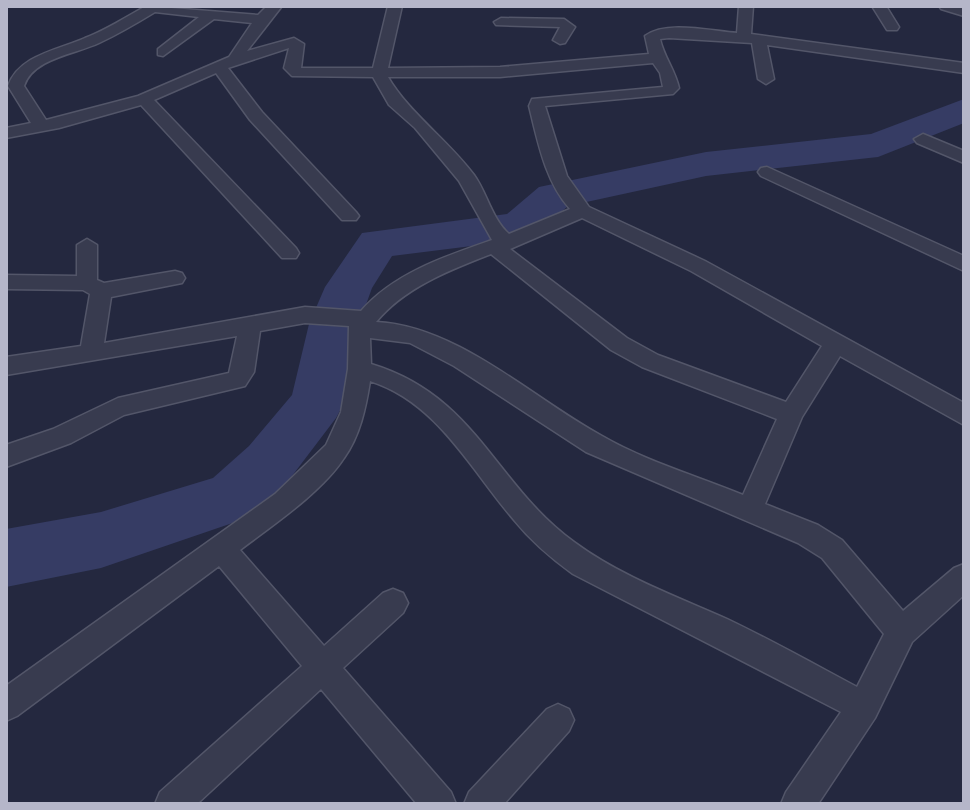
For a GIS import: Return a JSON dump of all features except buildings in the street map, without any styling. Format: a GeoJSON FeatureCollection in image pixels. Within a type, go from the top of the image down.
{"type":"FeatureCollection","features":[{"type":"Feature","properties":{"kind":"street"},"geometry":{"type":"LineString","coordinates":[[226,64],[275,6]]}},
{"type":"Feature","properties":{"kind":"street"},"geometry":{"type":"LineString","coordinates":[[395,6],[379,75],[395,102],[421,124],[467,179],[496,235],[619,344],[650,361],[791,414]]}},
{"type":"Feature","properties":{"kind":"street"},"geometry":{"type":"LineString","coordinates":[[503,6],[501,27],[564,23],[568,27],[560,40]]}},
{"type":"Feature","properties":{"kind":"street"},"geometry":{"type":"LineString","coordinates":[[746,6],[751,38],[766,79]]}},
{"type":"Feature","properties":{"kind":"street"},"geometry":{"type":"LineString","coordinates":[[879,6],[892,27]]}},
{"type":"Feature","properties":{"kind":"street"},"geometry":{"type":"LineString","coordinates":[[946,6],[964,12]]}},
{"type":"Feature","properties":{"kind":"street"},"geometry":{"type":"LineString","coordinates":[[41,126],[16,86],[19,77],[29,68],[112,32],[153,8],[261,20]]}},
{"type":"Feature","properties":{"kind":"street"},"geometry":{"type":"LineString","coordinates":[[163,52],[212,14]]}},
{"type":"Feature","properties":{"kind":"street"},"geometry":{"type":"LineString","coordinates":[[964,68],[751,38],[657,34],[652,38],[657,58],[668,73],[671,88],[667,91],[538,102],[537,106],[559,178],[575,204],[698,266],[964,415]]}},
{"type":"Feature","properties":{"kind":"street"},"geometry":{"type":"LineString","coordinates":[[6,133],[144,99],[226,64],[294,42],[297,44],[292,68],[297,73],[379,75],[500,72],[657,58]]}},
{"type":"Feature","properties":{"kind":"street"},"geometry":{"type":"LineString","coordinates":[[226,64],[256,116],[349,216]]}},
{"type":"Feature","properties":{"kind":"street"},"geometry":{"type":"LineString","coordinates":[[144,99],[289,253]]}},
{"type":"Feature","properties":{"kind":"street"},"geometry":{"type":"LineString","coordinates":[[923,139],[964,158]]}},
{"type":"Feature","properties":{"kind":"street"},"geometry":{"type":"LineString","coordinates":[[767,172],[964,264]]}},
{"type":"Feature","properties":{"kind":"street"},"geometry":{"type":"LineString","coordinates":[[358,322],[423,276],[496,235],[575,204]]}},
{"type":"Feature","properties":{"kind":"street"},"geometry":{"type":"LineString","coordinates":[[87,245],[94,287],[91,353]]}},
{"type":"Feature","properties":{"kind":"street"},"geometry":{"type":"LineString","coordinates":[[6,282],[94,287],[175,278]]}},
{"type":"Feature","properties":{"kind":"street"},"geometry":{"type":"LineString","coordinates":[[6,366],[305,315],[358,322],[416,336],[462,360],[595,445],[808,534],[832,549],[901,632]]}},
{"type":"Feature","properties":{"kind":"street"},"geometry":{"type":"LineString","coordinates":[[6,705],[284,502],[335,452],[353,412],[360,369],[358,322]]}},
{"type":"Feature","properties":{"kind":"street"},"geometry":{"type":"LineString","coordinates":[[6,456],[62,436],[118,407],[237,380],[242,372],[250,325]]}},
{"type":"Feature","properties":{"kind":"street"},"geometry":{"type":"LineString","coordinates":[[749,510],[791,414],[836,343]]}},
{"type":"Feature","properties":{"kind":"street"},"geometry":{"type":"LineString","coordinates":[[360,369],[393,377],[439,410],[471,443],[499,484],[546,536],[604,576],[725,634],[864,707]]}},
{"type":"Feature","properties":{"kind":"street"},"geometry":{"type":"LineString","coordinates":[[221,548],[439,804]]}},
{"type":"Feature","properties":{"kind":"street"},"geometry":{"type":"LineString","coordinates":[[798,804],[864,707],[901,632],[964,577]]}},
{"type":"Feature","properties":{"kind":"street"},"geometry":{"type":"LineString","coordinates":[[172,804],[393,603]]}},
{"type":"Feature","properties":{"kind":"street"},"geometry":{"type":"LineString","coordinates":[[481,804],[558,720]]}},
{"type":"Feature","properties":{"kind":"waterway"},"geometry":{"type":"LineString","coordinates":[[6,558],[101,540],[232,498],[269,463],[317,403],[334,324],[349,287],[378,243],[519,226],[554,196],[706,164],[878,145],[964,110]]}}]}
